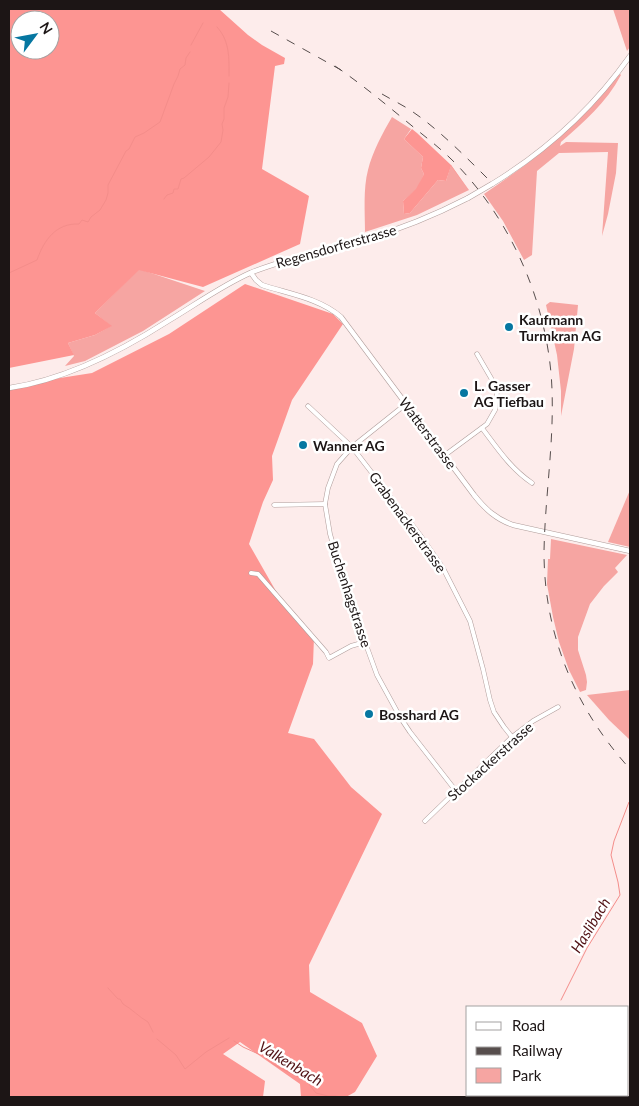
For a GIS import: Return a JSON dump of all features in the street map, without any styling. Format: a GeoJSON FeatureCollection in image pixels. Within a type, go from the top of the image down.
{"type":"FeatureCollection","features":[{"type":"Feature","properties":{"kind":"street","name":"Regensdorferstrasse"},"geometry":{"type":"LineString","coordinates":[[9,388],[28,385],[50,378],[111,353],[153,330],[226,285],[251,273],[280,262],[395,230],[439,213],[468,198],[516,169],[570,125],[608,84],[630,56]]}},
{"type":"Feature","properties":{"kind":"street","name":"Watterstrasse"},"geometry":{"type":"LineString","coordinates":[[251,273],[262,285],[322,304],[335,312],[347,324],[481,504],[493,515],[505,522],[523,528],[630,551]]}},
{"type":"Feature","properties":{"kind":"street"},"geometry":{"type":"LineString","coordinates":[[444,455],[487,424],[495,410],[497,392],[477,354]]}},
{"type":"Feature","properties":{"kind":"street","name":"Buchenhagstrasse"},"geometry":{"type":"LineString","coordinates":[[406,404],[352,447],[338,464],[328,488],[325,504],[343,579],[377,675],[410,732],[456,791]]}},
{"type":"Feature","properties":{"kind":"street","name":"Grabenackerstrasse"},"geometry":{"type":"LineString","coordinates":[[308,406],[352,447],[443,568],[470,620],[494,712],[512,738]]}},
{"type":"Feature","properties":{"kind":"street"},"geometry":{"type":"LineString","coordinates":[[482,428],[510,465],[532,483]]}},
{"type":"Feature","properties":{"kind":"street"},"geometry":{"type":"LineString","coordinates":[[274,505],[325,504]]}},
{"type":"Feature","properties":{"kind":"street"},"geometry":{"type":"LineString","coordinates":[[251,573],[258,574],[326,652],[329,658],[351,646],[365,642]]}},
{"type":"Feature","properties":{"kind":"street","name":"Stockackerstrasse"},"geometry":{"type":"LineString","coordinates":[[425,821],[512,738],[533,721],[558,708]]}},
{"type":"Feature","properties":{"kind":"green space"},"geometry":{"type":"Polygon","coordinates":[[[613,9],[630,9],[630,47],[627,51],[613,9]]]}},
{"type":"Feature","properties":{"kind":"green space"},"geometry":{"type":"Polygon","coordinates":[[[620,74],[615,85],[602,103],[561,142],[560,146],[566,142],[618,143],[616,173],[602,236],[608,152],[559,153],[537,171],[532,255],[524,260],[503,221],[484,194],[527,164],[557,139],[588,110],[620,74]]]}},
{"type":"Feature","properties":{"kind":"green space"},"geometry":{"type":"Polygon","coordinates":[[[392,117],[411,129],[404,139],[423,157],[421,168],[424,174],[417,189],[403,201],[404,214],[410,213],[438,180],[446,181],[451,165],[469,190],[417,215],[365,232],[366,177],[378,143],[392,117]]]}},
{"type":"Feature","properties":{"kind":"green space"},"geometry":{"type":"Polygon","coordinates":[[[139,269],[205,291],[143,331],[85,361],[65,366],[74,356],[68,343],[95,335],[111,326],[95,313],[139,269]]]}},
{"type":"Feature","properties":{"kind":"green space"},"geometry":{"type":"Polygon","coordinates":[[[550,302],[578,305],[574,349],[561,416],[561,391],[557,355],[546,305],[550,302]]]}},
{"type":"Feature","properties":{"kind":"green space"},"geometry":{"type":"Polygon","coordinates":[[[630,490],[630,547],[608,542],[630,490]]]}},
{"type":"Feature","properties":{"kind":"green space"},"geometry":{"type":"Polygon","coordinates":[[[551,539],[627,555],[615,568],[618,572],[590,604],[578,637],[578,650],[587,682],[586,690],[580,692],[569,670],[553,617],[547,584],[551,539]]]}},
{"type":"Feature","properties":{"kind":"green space"},"geometry":{"type":"Polygon","coordinates":[[[630,690],[630,740],[587,695],[630,690]]]}},
{"type":"Feature","properties":{"kind":"shaded area"},"geometry":{"type":"Polygon","coordinates":[[[9,9],[219,9],[248,35],[285,58],[284,64],[275,66],[262,169],[309,196],[300,244],[203,287],[139,270],[95,313],[112,326],[95,335],[68,343],[74,355],[9,368],[9,9]]]}},
{"type":"Feature","properties":{"kind":"shaded area"},"geometry":{"type":"Polygon","coordinates":[[[412,129],[451,165],[469,191],[451,166],[446,181],[438,180],[410,213],[404,214],[403,201],[416,189],[424,174],[421,168],[423,157],[404,139],[412,129]]]}},
{"type":"Feature","properties":{"kind":"shaded area"},"geometry":{"type":"Polygon","coordinates":[[[245,284],[333,314],[343,324],[292,400],[272,456],[273,480],[263,502],[249,544],[277,593],[314,637],[313,664],[288,733],[314,739],[351,787],[382,814],[309,965],[310,992],[362,1023],[377,1056],[355,1092],[346,1097],[301,1097],[300,1084],[240,1042],[223,1054],[265,1081],[263,1097],[9,1097],[9,386],[92,373],[169,334],[245,284]]]}},
{"type":"Feature","properties":{"kind":"waterway"},"geometry":{"type":"LineString","coordinates":[[191,45],[203,23]]}},
{"type":"Feature","properties":{"kind":"waterway"},"geometry":{"type":"LineString","coordinates":[[217,27],[227,44],[229,76]]}},
{"type":"Feature","properties":{"kind":"waterway"},"geometry":{"type":"LineString","coordinates":[[9,273],[37,260],[43,246],[57,230],[71,224],[79,224],[82,220],[88,222],[100,210],[106,200],[108,185],[135,137],[160,122],[180,69],[185,65],[186,58],[190,52]]}},
{"type":"Feature","properties":{"kind":"waterway"},"geometry":{"type":"LineString","coordinates":[[164,199],[167,195],[173,193],[174,189],[178,189],[181,179],[209,157],[221,142],[224,108],[228,97],[229,83]]}},
{"type":"Feature","properties":{"kind":"waterway","name":"Haslibach"},"geometry":{"type":"LineString","coordinates":[[561,1000],[587,948],[620,895],[611,855],[614,841],[630,801]]}},
{"type":"Feature","properties":{"kind":"waterway","name":"Valkenbach"},"geometry":{"type":"LineString","coordinates":[[108,988],[123,1004],[148,1022],[153,1032]]}},
{"type":"Feature","properties":{"kind":"waterway","name":"Valkenbach"},"geometry":{"type":"LineString","coordinates":[[157,1039],[176,1055],[185,1069],[206,1052],[229,1038]]}},
{"type":"Feature","properties":{"kind":"waterway","name":"Valkenbach"},"geometry":{"type":"LineString","coordinates":[[234,1041],[301,1078],[316,1093],[340,1097]]}},
{"type":"Feature","properties":{"kind":"railway"},"geometry":{"type":"LineString","coordinates":[[271,31],[341,70]]}},
{"type":"Feature","properties":{"kind":"railway"},"geometry":{"type":"LineString","coordinates":[[335,66],[389,107],[458,166],[494,211],[522,262],[541,316],[551,373],[552,418],[544,552],[545,583],[550,612],[566,669],[579,695],[593,721],[630,769]]}},
{"type":"Feature","properties":{"kind":"railway"},"geometry":{"type":"LineString","coordinates":[[382,94],[409,109],[432,126],[487,178]]}},
{"type":"Feature","properties":{"kind":"place","name":"Kaufmann Turmkran AG"},"geometry":{"type":"Point","coordinates":[509,327]}},
{"type":"Feature","properties":{"kind":"place","name":"L. Gasser AG Tiefbau"},"geometry":{"type":"Point","coordinates":[464,393]}},
{"type":"Feature","properties":{"kind":"place","name":"Wanner AG"},"geometry":{"type":"Point","coordinates":[303,445]}},
{"type":"Feature","properties":{"kind":"place","name":"Bosshard AG"},"geometry":{"type":"Point","coordinates":[369,714]}}]}
